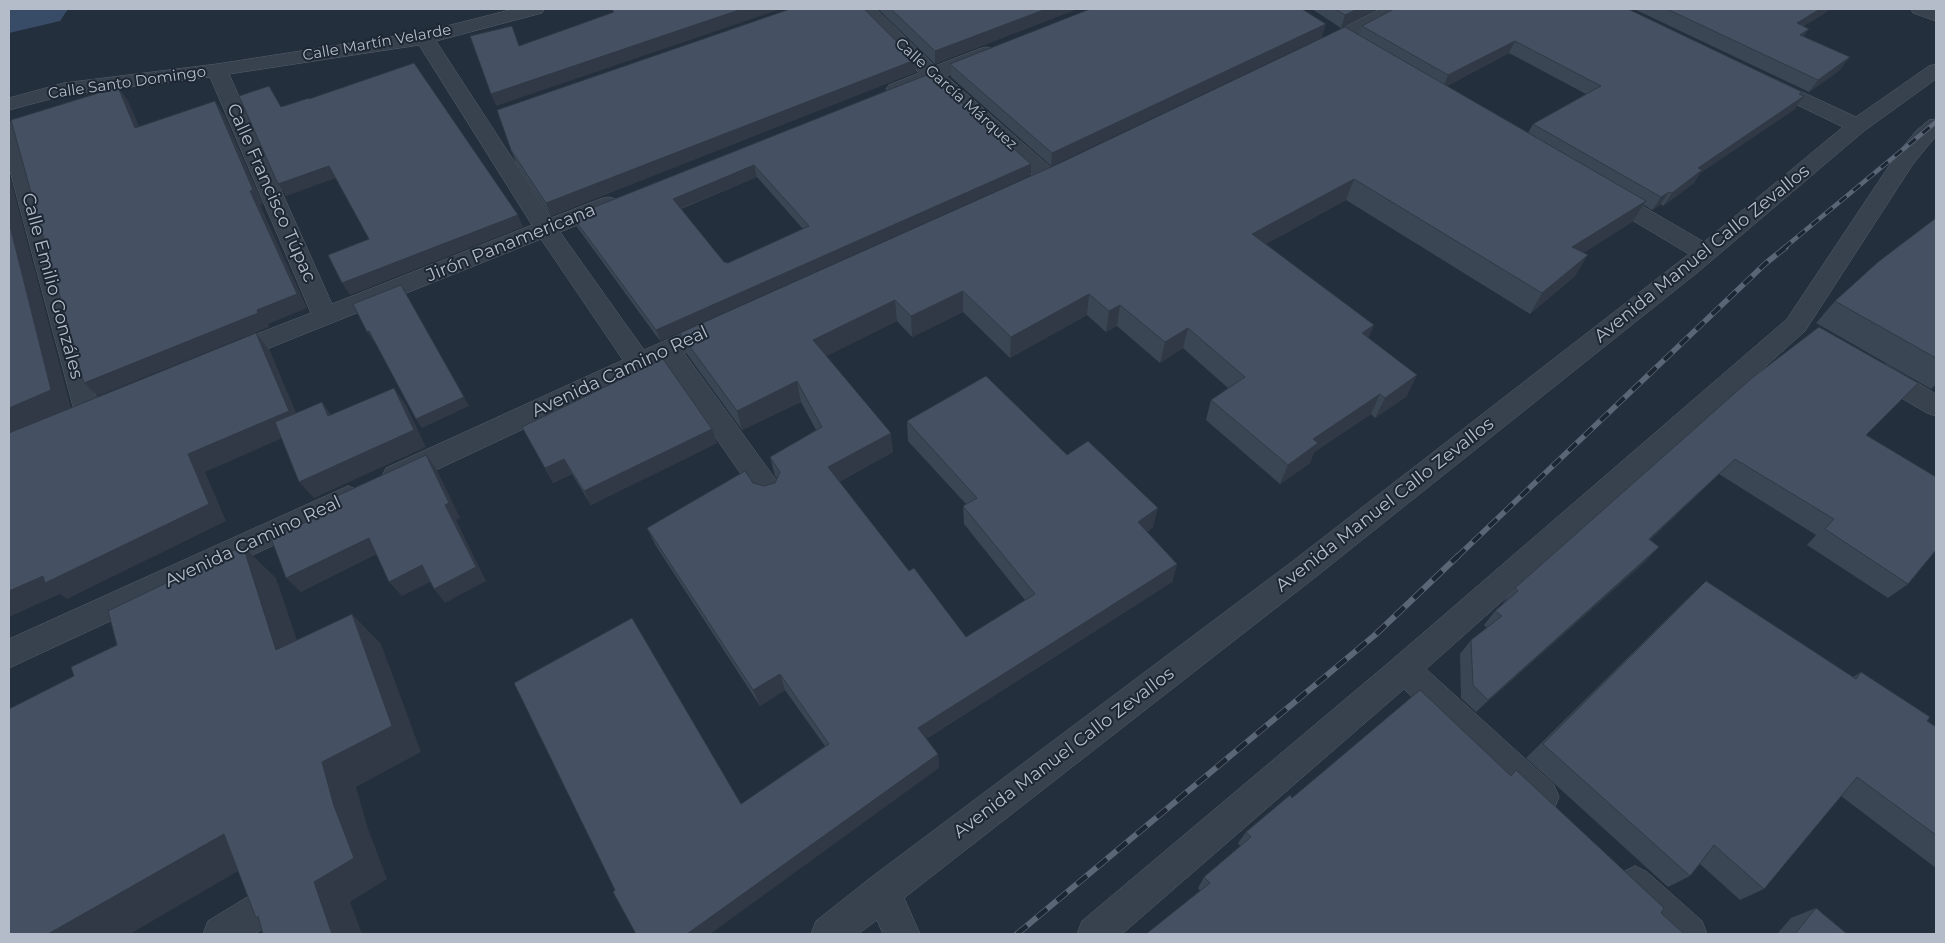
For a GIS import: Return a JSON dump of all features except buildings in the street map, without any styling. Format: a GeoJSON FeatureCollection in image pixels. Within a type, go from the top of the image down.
{"type":"FeatureCollection","features":[{"type":"Feature","properties":{"kind":"street","name":"Calle Martín Velarde"},"geometry":{"type":"LineString","coordinates":[[217,70],[424,38],[535,9]]}},
{"type":"Feature","properties":{"kind":"street","name":"Calle García Márquez"},"geometry":{"type":"LineString","coordinates":[[864,9],[932,74],[1058,174],[1022,190]]}},
{"type":"Feature","properties":{"kind":"street"},"geometry":{"type":"LineString","coordinates":[[1296,59],[1348,43],[1394,9]]}},
{"type":"Feature","properties":{"kind":"street"},"geometry":{"type":"LineString","coordinates":[[1920,9],[1936,16]]}},
{"type":"Feature","properties":{"kind":"street"},"geometry":{"type":"LineString","coordinates":[[1318,23],[1348,43]]}},
{"type":"Feature","properties":{"kind":"street"},"geometry":{"type":"LineString","coordinates":[[424,38],[487,119],[546,229],[640,364]]}},
{"type":"Feature","properties":{"kind":"street"},"geometry":{"type":"LineString","coordinates":[[877,96],[1006,45]]}},
{"type":"Feature","properties":{"kind":"street","name":"Calle Santo Domingo"},"geometry":{"type":"LineString","coordinates":[[9,104],[64,89],[217,70]]}},
{"type":"Feature","properties":{"kind":"street","name":"Calle Francisco Túpac"},"geometry":{"type":"LineString","coordinates":[[217,70],[325,316]]}},
{"type":"Feature","properties":{"kind":"street","name":"Avenida Manuel Callo Zevallos"},"geometry":{"type":"LineString","coordinates":[[829,934],[1295,576],[1705,253],[1857,126],[1936,70]]}},
{"type":"Feature","properties":{"kind":"street"},"geometry":{"type":"LineString","coordinates":[[1750,74],[1857,126]]}},
{"type":"Feature","properties":{"kind":"street"},"geometry":{"type":"LineString","coordinates":[[1095,934],[1804,330],[1905,159],[1923,136],[1936,125]]}},
{"type":"Feature","properties":{"kind":"street","name":"Calle Emilio Gonzáles"},"geometry":{"type":"LineString","coordinates":[[9,129],[88,414]]}},
{"type":"Feature","properties":{"kind":"street"},"geometry":{"type":"LineString","coordinates":[[1586,183],[1705,253]]}},
{"type":"Feature","properties":{"kind":"street","name":"Jirón Panamericana"},"geometry":{"type":"LineString","coordinates":[[206,365],[629,196]]}},
{"type":"Feature","properties":{"kind":"street","name":"Avenida Camino Real"},"geometry":{"type":"LineString","coordinates":[[9,654],[740,317]]}},
{"type":"Feature","properties":{"kind":"street"},"geometry":{"type":"LineString","coordinates":[[668,350],[769,492]]}},
{"type":"Feature","properties":{"kind":"street"},"geometry":{"type":"LineString","coordinates":[[1854,358],[1936,406]]}},
{"type":"Feature","properties":{"kind":"street"},"geometry":{"type":"LineString","coordinates":[[1404,669],[1565,819]]}},
{"type":"Feature","properties":{"kind":"street"},"geometry":{"type":"LineString","coordinates":[[1616,866],[1689,934]]}},
{"type":"Feature","properties":{"kind":"street"},"geometry":{"type":"LineString","coordinates":[[882,892],[902,934]]}},
{"type":"Feature","properties":{"kind":"street"},"geometry":{"type":"LineString","coordinates":[[220,934],[262,908]]}},
{"type":"Feature","properties":{"kind":"waterway"},"geometry":{"type":"LineString","coordinates":[[9,16],[40,9]]}},
{"type":"Feature","properties":{"kind":"railway"},"geometry":{"type":"LineString","coordinates":[[1784,248],[1936,122]]}},
{"type":"Feature","properties":{"kind":"railway"},"geometry":{"type":"LineString","coordinates":[[1457,557],[1766,263],[1786,247]]}},
{"type":"Feature","properties":{"kind":"railway"},"geometry":{"type":"LineString","coordinates":[[1017,934],[1375,635],[1458,556]]}}]}
